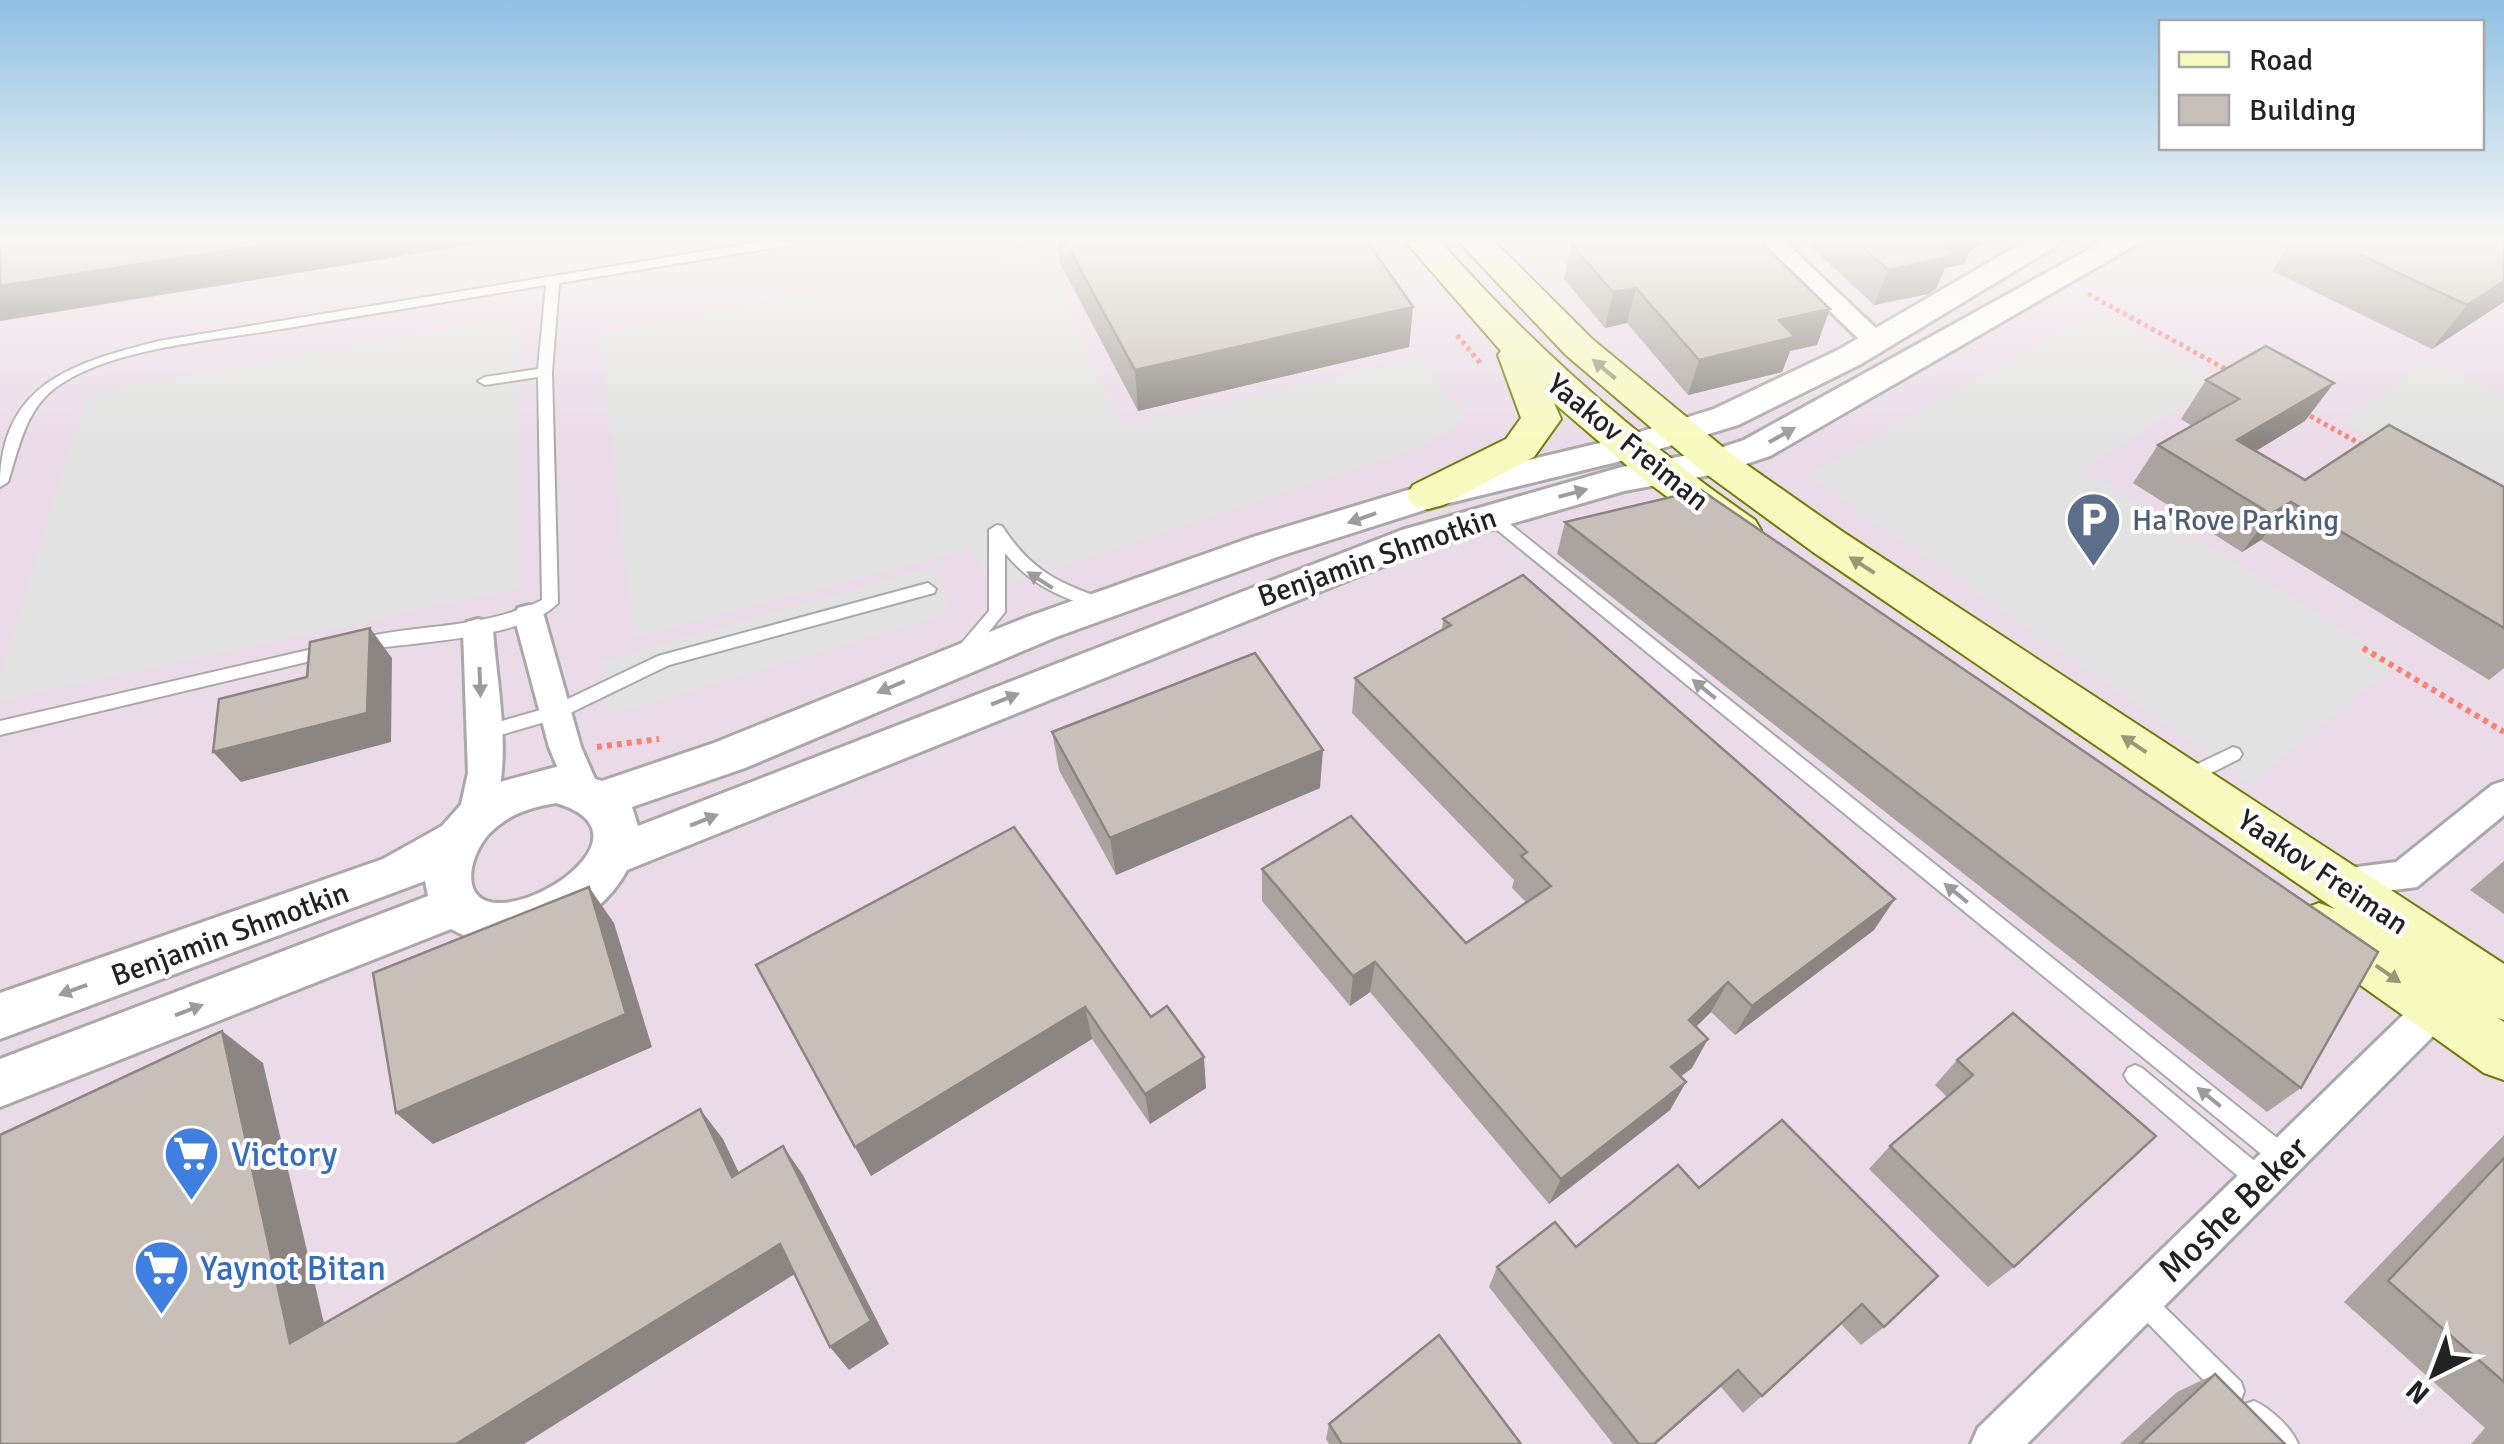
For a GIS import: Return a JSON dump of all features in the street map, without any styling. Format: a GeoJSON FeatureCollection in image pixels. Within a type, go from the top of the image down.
{"type":"FeatureCollection","features":[{"type":"Feature","properties":{"kind":"main road","name":"Yaakov Freiman"},"geometry":{"type":"LineString","coordinates":[[1480,308],[1514,347],[1640,459],[1957,677]]}},
{"type":"Feature","properties":{"kind":"main road","name":"Yaakov Freiman"},"geometry":{"type":"LineString","coordinates":[[1540,308],[1579,348],[1680,434],[1828,542],[2487,984]]}},
{"type":"Feature","properties":{"kind":"main road"},"geometry":{"type":"LineString","coordinates":[[1428,496],[1520,448],[1541,419],[1514,347]]}},
{"type":"Feature","properties":{"kind":"main road","name":"Yaakov Freiman"},"geometry":{"type":"LineString","coordinates":[[2280,899],[2504,1054]]}},
{"type":"Feature","properties":{"kind":"street"},"geometry":{"type":"LineString","coordinates":[[1841,308],[1875,341]]}},
{"type":"Feature","properties":{"kind":"street","name":"Benjamin Shmotkin"},"geometry":{"type":"LineString","coordinates":[[613,856],[1304,579],[1490,516],[1640,459],[1680,434],[1730,415],[1932,308]]}},
{"type":"Feature","properties":{"kind":"street","name":"Benjamin Shmotkin"},"geometry":{"type":"LineString","coordinates":[[592,794],[687,774],[960,657],[1102,604],[1428,496],[1640,459],[1716,462],[1757,448],[2008,308]]}},
{"type":"Feature","properties":{"kind":"street"},"geometry":{"type":"LineString","coordinates":[[478,630],[484,773],[465,829],[446,864],[445,886],[456,906],[474,918],[497,924],[553,913],[580,898],[600,878],[613,856],[618,835],[614,816],[592,794],[556,712],[530,616]]}},
{"type":"Feature","properties":{"kind":"street"},"geometry":{"type":"LineString","coordinates":[[465,829],[528,790],[556,785],[592,794]]}},
{"type":"Feature","properties":{"kind":"street"},"geometry":{"type":"LineString","coordinates":[[2338,882],[2404,876],[2504,794]]}},
{"type":"Feature","properties":{"kind":"street","name":"Benjamin Shmotkin"},"geometry":{"type":"LineString","coordinates":[[0,1016],[399,873],[465,829]]}},
{"type":"Feature","properties":{"kind":"street"},"geometry":{"type":"LineString","coordinates":[[2404,876],[2414,934]]}},
{"type":"Feature","properties":{"kind":"street","name":"Benjamin Shmotkin"},"geometry":{"type":"LineString","coordinates":[[0,1083],[456,906]]}},
{"type":"Feature","properties":{"kind":"street","name":"Moshe Beker"},"geometry":{"type":"LineString","coordinates":[[1994,1444],[2438,1008],[2487,984]]}},
{"type":"Feature","properties":{"kind":"lane"},"geometry":{"type":"LineString","coordinates":[[0,482],[24,414],[63,376],[98,361],[160,345],[381,308]]}},
{"type":"Feature","properties":{"kind":"lane"},"geometry":{"type":"LineString","coordinates":[[0,728],[398,636],[478,630],[530,616],[550,603],[545,372],[551,308]]}},
{"type":"Feature","properties":{"kind":"lane"},"geometry":{"type":"LineString","coordinates":[[486,381],[545,372]]}},
{"type":"Feature","properties":{"kind":"lane"},"geometry":{"type":"LineString","coordinates":[[1490,516],[2273,1170]]}},
{"type":"Feature","properties":{"kind":"lane"},"geometry":{"type":"LineString","coordinates":[[960,657],[997,612],[997,530],[1029,574],[1050,588],[1102,604]]}},
{"type":"Feature","properties":{"kind":"lane"},"geometry":{"type":"LineString","coordinates":[[482,734],[556,712],[664,660],[928,589]]}},
{"type":"Feature","properties":{"kind":"lane"},"geometry":{"type":"LineString","coordinates":[[2135,1074],[2273,1170]]}},
{"type":"Feature","properties":{"kind":"lane"},"geometry":{"type":"LineString","coordinates":[[2141,1300],[2286,1444]]}},
{"type":"Feature","properties":{"kind":"path"},"geometry":{"type":"LineString","coordinates":[[2114,308],[2236,376]]}},
{"type":"Feature","properties":{"kind":"path"},"geometry":{"type":"LineString","coordinates":[[2288,404],[2376,452]]}},
{"type":"Feature","properties":{"kind":"path"},"geometry":{"type":"LineString","coordinates":[[2362,648],[2504,732]]}},
{"type":"Feature","properties":{"kind":"shaded area"},"geometry":{"type":"Polygon","coordinates":[[[0,308],[2504,308],[2504,1444],[0,1444],[0,308]]]}},
{"type":"Feature","properties":{"kind":"shaded area"},"geometry":{"type":"Polygon","coordinates":[[[732,308],[1068,308],[1122,427],[1422,358],[1465,420],[1430,444],[993,589],[971,549],[634,637],[599,334],[732,308]]]}},
{"type":"Feature","properties":{"kind":"shaded area","name":"Ha'Rove Parking"},"geometry":{"type":"Polygon","coordinates":[[[2096,313],[2222,381],[2083,469],[2398,663],[2250,784],[1807,475],[2096,313]]]}},
{"type":"Feature","properties":{"kind":"shaded area"},"geometry":{"type":"Polygon","coordinates":[[[518,317],[520,588],[0,701],[0,676],[86,394],[518,317]]]}},
{"type":"Feature","properties":{"kind":"shaded area"},"geometry":{"type":"Polygon","coordinates":[[[2428,362],[2504,396],[2504,508],[2344,422],[2428,362]]]}},
{"type":"Feature","properties":{"kind":"shaded area"},"geometry":{"type":"Polygon","coordinates":[[[932,567],[951,613],[610,715],[600,662],[932,567]]]}},
{"type":"Feature","properties":{"kind":"building"},"geometry":{"type":"Polygon","coordinates":[[[1102,308],[1407,308],[1135,370],[1102,308]]]}},
{"type":"Feature","properties":{"kind":"building"},"geometry":{"type":"Polygon","coordinates":[[[1654,308],[1830,309],[1779,320],[1795,337],[1699,360],[1654,308]]]}},
{"type":"Feature","properties":{"kind":"building"},"geometry":{"type":"Polygon","coordinates":[[[2266,346],[2334,383],[2237,440],[2305,480],[2389,425],[2504,487],[2504,628],[2291,502],[2271,514],[2158,445],[2239,399],[2206,380],[2266,346]]]}},
{"type":"Feature","properties":{"kind":"building"},"geometry":{"type":"Polygon","coordinates":[[[1701,490],[2378,952],[2301,1088],[1565,522],[1701,490]]]}},
{"type":"Feature","properties":{"kind":"building"},"geometry":{"type":"Polygon","coordinates":[[[1523,575],[1895,899],[1752,1006],[1728,982],[1689,1020],[1708,1039],[1671,1067],[1686,1082],[1561,1179],[1375,962],[1353,976],[1262,869],[1351,816],[1466,943],[1551,886],[1521,856],[1527,852],[1355,678],[1451,625],[1443,619],[1523,575]]]}},
{"type":"Feature","properties":{"kind":"building"},"geometry":{"type":"Polygon","coordinates":[[[370,628],[367,713],[213,752],[219,699],[307,677],[310,642],[370,628]]]}},
{"type":"Feature","properties":{"kind":"building"},"geometry":{"type":"Polygon","coordinates":[[[1255,653],[1323,750],[1110,838],[1052,732],[1255,653]]]}},
{"type":"Feature","properties":{"kind":"building"},"geometry":{"type":"Polygon","coordinates":[[[1014,827],[1151,1017],[1167,1006],[1204,1057],[1145,1094],[1085,1007],[855,1147],[756,965],[1014,827]]]}},
{"type":"Feature","properties":{"kind":"building"},"geometry":{"type":"Polygon","coordinates":[[[589,887],[626,1014],[396,1113],[373,973],[589,887]]]}},
{"type":"Feature","properties":{"kind":"building"},"geometry":{"type":"Polygon","coordinates":[[[2013,1013],[2156,1136],[2014,1267],[1890,1146],[1973,1075],[1957,1060],[2013,1013]]]}},
{"type":"Feature","properties":{"kind":"building"},"geometry":{"type":"Polygon","coordinates":[[[222,1031],[290,1343],[700,1109],[732,1177],[783,1146],[871,1321],[830,1347],[780,1244],[456,1444],[0,1444],[0,1135],[222,1031]]]}},
{"type":"Feature","properties":{"kind":"building"},"geometry":{"type":"Polygon","coordinates":[[[1782,1120],[1938,1276],[1884,1327],[1862,1304],[1762,1396],[1738,1370],[1654,1444],[1639,1444],[1497,1267],[1555,1222],[1576,1247],[1678,1165],[1699,1188],[1782,1120]]]}},
{"type":"Feature","properties":{"kind":"building"},"geometry":{"type":"Polygon","coordinates":[[[2504,1158],[2504,1382],[2388,1281],[2504,1158]]]}},
{"type":"Feature","properties":{"kind":"building"},"geometry":{"type":"Polygon","coordinates":[[[1439,1335],[1521,1444],[1342,1444],[1329,1424],[1439,1335]]]}},
{"type":"Feature","properties":{"kind":"building"},"geometry":{"type":"Polygon","coordinates":[[[2215,1374],[2285,1444],[2140,1444],[2215,1374]]]}},
{"type":"Feature","properties":{"kind":"place","name":"Ha'Rove Parking"},"geometry":{"type":"Point","coordinates":[2093,569]}},
{"type":"Feature","properties":{"kind":"place","name":"Victory"},"geometry":{"type":"Point","coordinates":[192,1203]}},
{"type":"Feature","properties":{"kind":"place","name":"Yaynot Bitan"},"geometry":{"type":"Point","coordinates":[161,1317]}}]}
